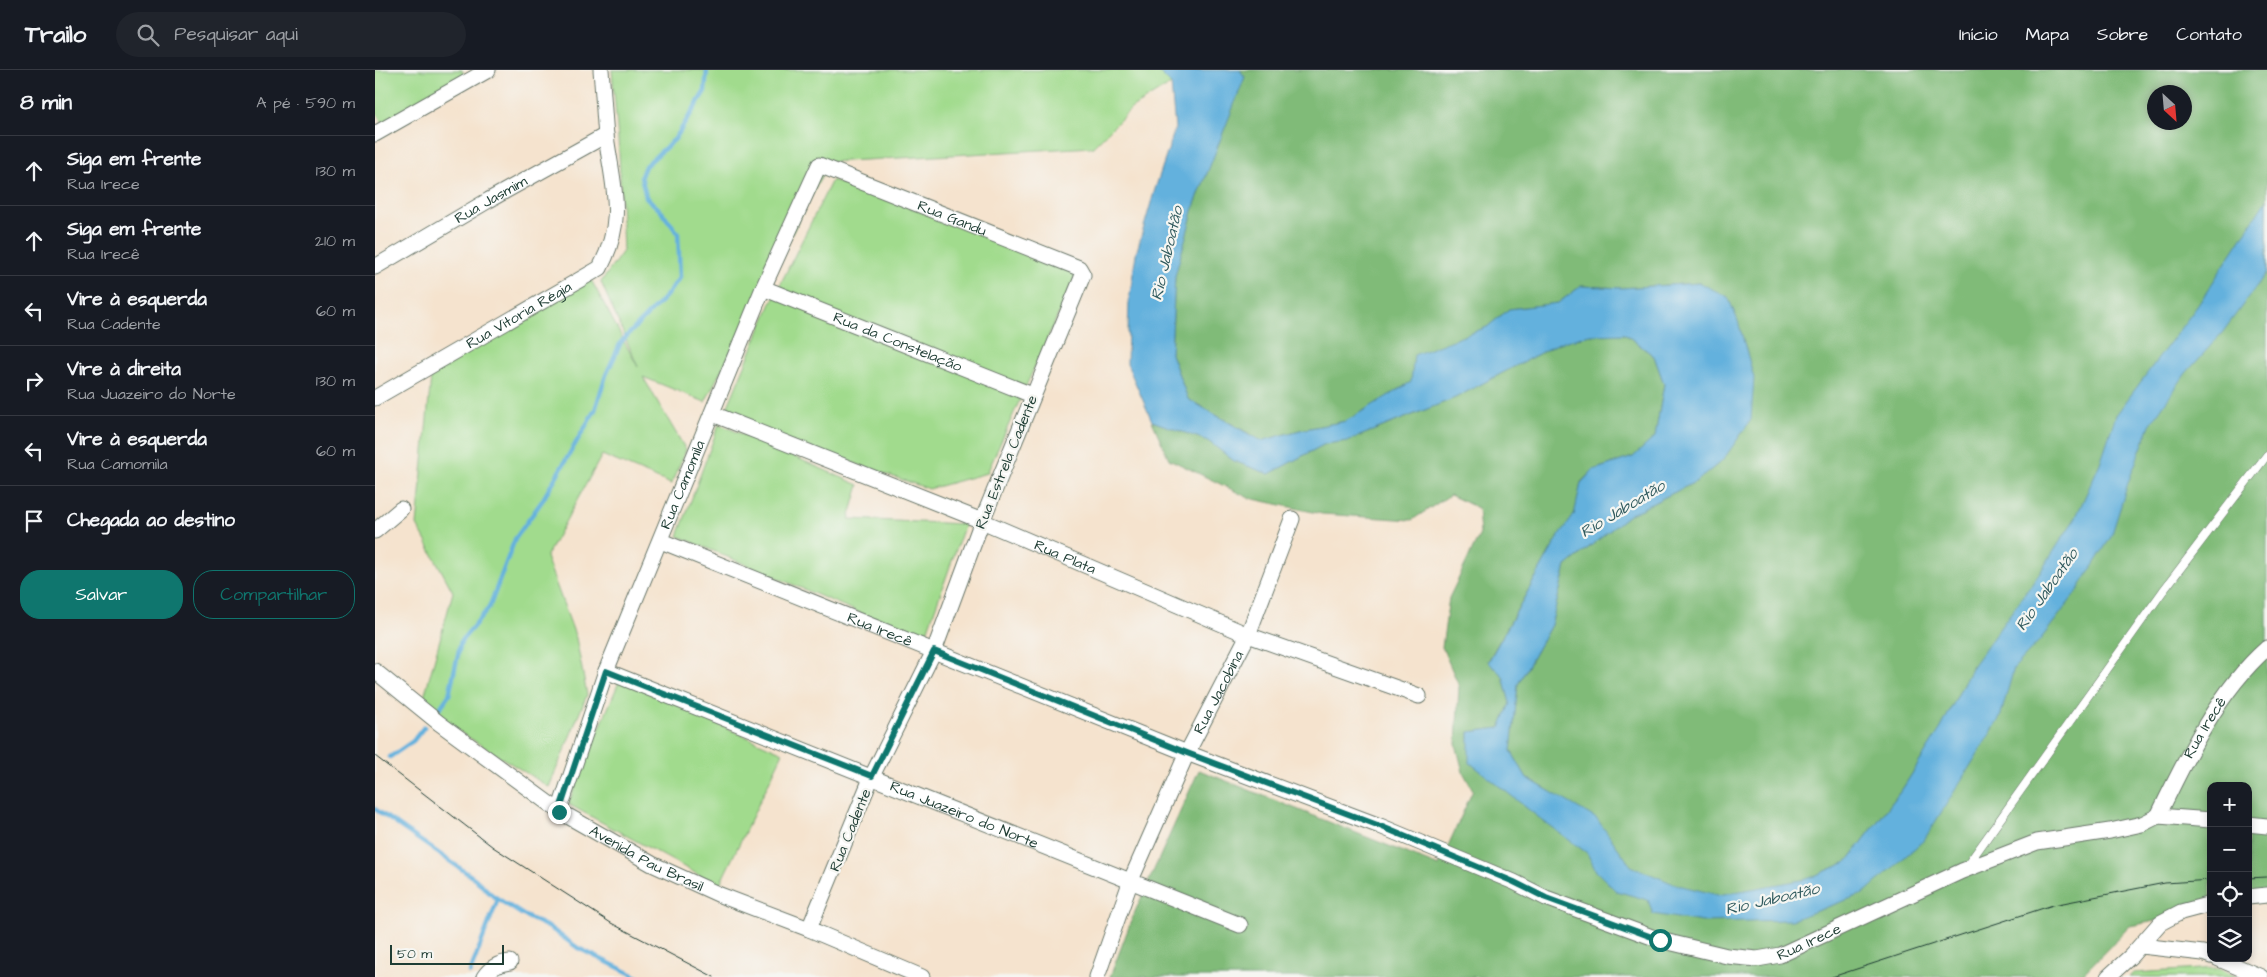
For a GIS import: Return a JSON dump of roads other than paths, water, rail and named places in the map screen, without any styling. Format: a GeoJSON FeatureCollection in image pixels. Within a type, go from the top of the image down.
{"type":"FeatureCollection","features":[{"type":"Feature","properties":{"kind":"street"},"geometry":{"type":"LineString","coordinates":[[375,134],[487,70]]}},
{"type":"Feature","properties":{"kind":"street","name":"Rua Vitoria Régia"},"geometry":{"type":"LineString","coordinates":[[375,398],[600,268],[610,248],[615,228],[616,198],[606,135],[601,70]]}},
{"type":"Feature","properties":{"kind":"street","name":"Rua Jasmim"},"geometry":{"type":"LineString","coordinates":[[375,267],[489,200],[606,135]]}},
{"type":"Feature","properties":{"kind":"street","name":"Rua Gandu"},"geometry":{"type":"LineString","coordinates":[[819,165],[1079,268],[1083,274]]}},
{"type":"Feature","properties":{"kind":"street","name":"Rua Camomila"},"geometry":{"type":"LineString","coordinates":[[559,812],[606,671],[661,541],[763,288],[819,165]]}},
{"type":"Feature","properties":{"kind":"street","name":"Rua Estrela Cadente"},"geometry":{"type":"LineString","coordinates":[[934,651],[982,521],[1083,274]]}},
{"type":"Feature","properties":{"kind":"street","name":"Rua da Constelação"},"geometry":{"type":"LineString","coordinates":[[763,288],[1032,395]]}},
{"type":"Feature","properties":{"kind":"street","name":"Rua Plata"},"geometry":{"type":"LineString","coordinates":[[713,414],[982,521],[1248,635],[1419,696]]}},
{"type":"Feature","properties":{"kind":"street"},"geometry":{"type":"LineString","coordinates":[[375,531],[401,509]]}},
{"type":"Feature","properties":{"kind":"street","name":"Rua Jacobina"},"geometry":{"type":"LineString","coordinates":[[1097,977],[1131,880],[1187,753],[1248,635],[1292,519]]}},
{"type":"Feature","properties":{"kind":"street","name":"Rua Irecê"},"geometry":{"type":"LineString","coordinates":[[661,541],[1187,753],[1380,826]]}},
{"type":"Feature","properties":{"kind":"street","name":"Rua Irecê"},"geometry":{"type":"LineString","coordinates":[[2158,816],[2218,705],[2247,666],[2267,648]]}},
{"type":"Feature","properties":{"kind":"street","name":"Rua Cadente"},"geometry":{"type":"LineString","coordinates":[[809,929],[872,776],[934,651]]}},
{"type":"Feature","properties":{"kind":"street","name":"Avenida Pau Brasil"},"geometry":{"type":"LineString","coordinates":[[375,671],[439,723],[559,812],[652,864],[720,895],[809,929],[923,977]]}},
{"type":"Feature","properties":{"kind":"street","name":"Rua Juazeiro do Norte"},"geometry":{"type":"LineString","coordinates":[[606,671],[872,776],[1239,925]]}},
{"type":"Feature","properties":{"kind":"street","name":"Rua Irece"},"geometry":{"type":"LineString","coordinates":[[1380,826],[1514,882],[1546,898],[1660,940],[1727,956],[1757,959],[1780,955],[1797,949],[1850,922],[1962,871],[2037,842],[2126,828],[2142,824],[2158,816],[2207,820]]}},
{"type":"Feature","properties":{"kind":"street"},"geometry":{"type":"LineString","coordinates":[[2252,824],[2267,826]]}},
{"type":"Feature","properties":{"kind":"street"},"geometry":{"type":"LineString","coordinates":[[2252,897],[2267,895]]}},
{"type":"Feature","properties":{"kind":"street"},"geometry":{"type":"LineString","coordinates":[[2108,977],[2141,946],[2160,923],[2181,912],[2207,905]]}},
{"type":"Feature","properties":{"kind":"street"},"geometry":{"type":"LineString","coordinates":[[2141,946],[2207,954]]}},
{"type":"Feature","properties":{"kind":"street"},"geometry":{"type":"LineString","coordinates":[[484,977],[493,967],[501,962],[510,962]]}},
{"type":"Feature","properties":{"kind":"street"},"geometry":{"type":"LineString","coordinates":[[2226,962],[2261,977]]}},
{"type":"Feature","properties":{"kind":"lane"},"geometry":{"type":"LineString","coordinates":[[1962,871],[2163,591],[2267,455]]}},
{"type":"Feature","properties":{"kind":"water","name":"Rio Jaboatão"},"geometry":{"type":"Polygon","coordinates":[[[1157,70],[1240,70],[1245,77],[1195,204],[1175,276],[1171,354],[1188,399],[1261,441],[1300,430],[1346,421],[1411,382],[1414,355],[1487,327],[1509,309],[1558,303],[1581,286],[1621,288],[1700,283],[1728,297],[1738,321],[1754,378],[1751,420],[1723,460],[1697,481],[1629,515],[1566,566],[1551,625],[1518,684],[1511,751],[1527,778],[1597,819],[1631,866],[1674,884],[1718,895],[1807,879],[1847,862],[1903,788],[1941,728],[1973,665],[2037,577],[2076,517],[2100,463],[2116,415],[2198,305],[2267,199],[2267,272],[2222,333],[2186,373],[2150,425],[2129,480],[2111,537],[2076,593],[2040,640],[2014,668],[2000,718],[1924,840],[1863,894],[1792,920],[1702,922],[1653,914],[1648,900],[1616,891],[1596,871],[1587,853],[1543,821],[1469,762],[1469,732],[1500,728],[1510,703],[1503,676],[1488,662],[1559,536],[1574,515],[1581,483],[1593,470],[1633,457],[1655,437],[1664,384],[1654,356],[1625,334],[1590,335],[1559,343],[1455,398],[1347,441],[1325,444],[1269,474],[1234,461],[1208,441],[1152,421],[1127,364],[1129,300],[1136,254],[1175,129],[1171,84],[1157,70]]]}},
{"type":"Feature","properties":{"kind":"waterway"},"geometry":{"type":"LineString","coordinates":[[440,708],[449,695],[461,641],[489,608],[515,539],[542,501],[595,410],[606,375],[621,342],[666,296],[680,277],[678,233],[660,210],[646,197],[641,176],[645,166],[675,139],[705,91],[707,70]]}},
{"type":"Feature","properties":{"kind":"waterway"},"geometry":{"type":"LineString","coordinates":[[390,757],[413,741],[424,727]]}},
{"type":"Feature","properties":{"kind":"waterway"},"geometry":{"type":"LineString","coordinates":[[375,809],[474,878],[492,895],[523,915],[550,928],[578,948],[638,977]]}},
{"type":"Feature","properties":{"kind":"waterway"},"geometry":{"type":"LineString","coordinates":[[470,972],[498,899]]}},
{"type":"Feature","properties":{"kind":"tram line"},"geometry":{"type":"LineString","coordinates":[[375,756],[493,847],[611,923],[714,977]]}},
{"type":"Feature","properties":{"kind":"tram line"},"geometry":{"type":"LineString","coordinates":[[2252,878],[2267,877]]}},
{"type":"Feature","properties":{"kind":"tram line"},"geometry":{"type":"LineString","coordinates":[[1832,977],[2053,905],[2165,883],[2207,880]]}}]}
